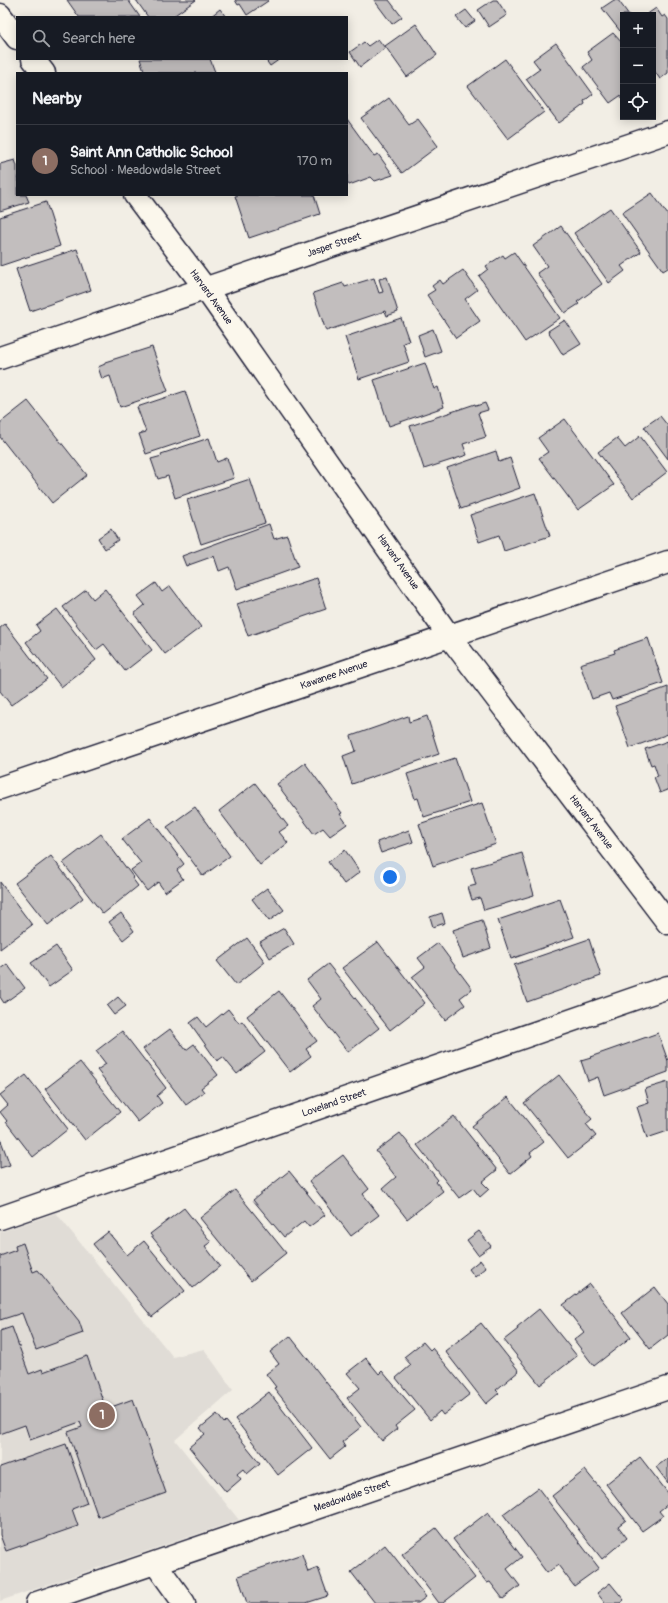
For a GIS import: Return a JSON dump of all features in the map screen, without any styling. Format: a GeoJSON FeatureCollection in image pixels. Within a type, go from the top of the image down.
{"type":"FeatureCollection","features":[{"type":"Feature","properties":{"kind":"street"},"geometry":{"type":"LineString","coordinates":[[0,15],[16,37]]}},
{"type":"Feature","properties":{"kind":"street"},"geometry":{"type":"LineString","coordinates":[[34,60],[43,72]]}},
{"type":"Feature","properties":{"kind":"street","name":"Jasper Street"},"geometry":{"type":"LineString","coordinates":[[0,358],[668,132]]}},
{"type":"Feature","properties":{"kind":"street","name":"Harvard Avenue"},"geometry":{"type":"LineString","coordinates":[[136,196],[205,288],[450,636],[668,923]]}},
{"type":"Feature","properties":{"kind":"street","name":"Kawanee Avenue"},"geometry":{"type":"LineString","coordinates":[[0,788],[668,562]]}},
{"type":"Feature","properties":{"kind":"street","name":"Loveland Street"},"geometry":{"type":"LineString","coordinates":[[0,1218],[668,987]]}},
{"type":"Feature","properties":{"kind":"street","name":"Meadowdale Street"},"geometry":{"type":"LineString","coordinates":[[37,1603],[668,1388]]}},
{"type":"Feature","properties":{"kind":"street"},"geometry":{"type":"LineString","coordinates":[[154,1563],[184,1603]]}},
{"type":"Feature","properties":{"kind":"shaded area"},"geometry":{"type":"Polygon","coordinates":[[[56,1213],[173,1357],[204,1349],[233,1390],[175,1440],[239,1520],[0,1601],[0,1232],[56,1213]]]}},
{"type":"Feature","properties":{"kind":"building"},"geometry":{"type":"Polygon","coordinates":[[[67,0],[128,0],[139,16],[78,16],[67,0]]]}},
{"type":"Feature","properties":{"kind":"building"},"geometry":{"type":"Polygon","coordinates":[[[136,0],[196,0],[173,16],[147,16],[136,0]]]}},
{"type":"Feature","properties":{"kind":"building"},"geometry":{"type":"Polygon","coordinates":[[[235,0],[268,1],[247,15],[240,4],[238,5],[235,0]]]}},
{"type":"Feature","properties":{"kind":"building"},"geometry":{"type":"Polygon","coordinates":[[[374,0],[389,0],[402,17],[392,24],[374,0]]]}},
{"type":"Feature","properties":{"kind":"building"},"geometry":{"type":"Polygon","coordinates":[[[493,0],[497,0],[507,15],[489,27],[478,10],[493,0]]]}},
{"type":"Feature","properties":{"kind":"building"},"geometry":{"type":"Polygon","coordinates":[[[614,0],[618,0],[627,12],[620,12],[620,31],[602,8],[614,0]]]}},
{"type":"Feature","properties":{"kind":"building"},"geometry":{"type":"Polygon","coordinates":[[[656,8],[662,17],[665,15],[668,19],[668,73],[660,79],[656,73],[656,12],[650,12],[656,8]]]}},
{"type":"Feature","properties":{"kind":"building"},"geometry":{"type":"Polygon","coordinates":[[[220,9],[225,16],[211,16],[220,9]]]}},
{"type":"Feature","properties":{"kind":"building"},"geometry":{"type":"Polygon","coordinates":[[[466,10],[475,21],[465,28],[456,17],[466,10]]]}},
{"type":"Feature","properties":{"kind":"building"},"geometry":{"type":"Polygon","coordinates":[[[416,24],[437,55],[407,77],[385,46],[416,24]]]}},
{"type":"Feature","properties":{"kind":"building"},"geometry":{"type":"Polygon","coordinates":[[[613,33],[620,41],[620,96],[610,103],[583,67],[592,60],[587,52],[613,33]]]}},
{"type":"Feature","properties":{"kind":"building"},"geometry":{"type":"Polygon","coordinates":[[[378,39],[385,48],[360,67],[350,52],[364,42],[368,46],[378,39]]]}},
{"type":"Feature","properties":{"kind":"building"},"geometry":{"type":"Polygon","coordinates":[[[556,43],[593,94],[584,101],[585,104],[559,123],[526,79],[540,69],[533,60],[556,43]]]}},
{"type":"Feature","properties":{"kind":"building"},"geometry":{"type":"Polygon","coordinates":[[[505,59],[544,112],[508,139],[468,86],[505,59]]]}},
{"type":"Feature","properties":{"kind":"building"},"geometry":{"type":"Polygon","coordinates":[[[140,60],[210,60],[215,72],[145,72],[140,60]]]}},
{"type":"Feature","properties":{"kind":"building"},"geometry":{"type":"Polygon","coordinates":[[[266,60],[279,60],[270,66],[266,60]]]}},
{"type":"Feature","properties":{"kind":"building"},"geometry":{"type":"Polygon","coordinates":[[[389,98],[409,125],[418,119],[438,146],[402,173],[361,118],[389,98]]]}},
{"type":"Feature","properties":{"kind":"building"},"geometry":{"type":"Polygon","coordinates":[[[348,120],[374,156],[378,154],[393,175],[375,181],[371,177],[349,185],[348,120]]]}},
{"type":"Feature","properties":{"kind":"building"},"geometry":{"type":"Polygon","coordinates":[[[15,160],[16,196],[26,196],[29,202],[0,211],[0,164],[15,160]]]}},
{"type":"Feature","properties":{"kind":"building"},"geometry":{"type":"Polygon","coordinates":[[[652,193],[668,215],[668,268],[663,271],[622,213],[652,193]]]}},
{"type":"Feature","properties":{"kind":"building"},"geometry":{"type":"Polygon","coordinates":[[[235,196],[314,196],[320,214],[249,238],[235,196]]]}},
{"type":"Feature","properties":{"kind":"building"},"geometry":{"type":"Polygon","coordinates":[[[46,202],[60,246],[0,266],[0,217],[46,202]]]}},
{"type":"Feature","properties":{"kind":"building"},"geometry":{"type":"Polygon","coordinates":[[[610,208],[641,252],[621,266],[625,271],[609,283],[574,233],[610,208]]]}},
{"type":"Feature","properties":{"kind":"building"},"geometry":{"type":"Polygon","coordinates":[[[561,226],[602,284],[577,302],[579,304],[565,313],[537,273],[547,266],[533,246],[561,226]]]}},
{"type":"Feature","properties":{"kind":"building"},"geometry":{"type":"Polygon","coordinates":[[[77,249],[91,290],[30,311],[16,269],[77,249]]]}},
{"type":"Feature","properties":{"kind":"building"},"geometry":{"type":"Polygon","coordinates":[[[514,252],[560,318],[525,342],[479,276],[488,269],[486,266],[503,255],[505,258],[514,252]]]}},
{"type":"Feature","properties":{"kind":"building"},"geometry":{"type":"Polygon","coordinates":[[[463,270],[477,290],[465,299],[480,321],[456,338],[427,295],[435,290],[432,286],[440,280],[443,284],[463,270]]]}},
{"type":"Feature","properties":{"kind":"building"},"geometry":{"type":"Polygon","coordinates":[[[387,277],[398,312],[387,316],[385,311],[326,331],[313,293],[343,283],[345,287],[374,278],[379,293],[383,292],[379,279],[387,277]]]}},
{"type":"Feature","properties":{"kind":"building"},"geometry":{"type":"Polygon","coordinates":[[[401,318],[409,341],[403,343],[409,362],[359,379],[345,337],[401,318]]]}},
{"type":"Feature","properties":{"kind":"building"},"geometry":{"type":"Polygon","coordinates":[[[565,320],[581,344],[563,355],[548,331],[565,320]]]}},
{"type":"Feature","properties":{"kind":"building"},"geometry":{"type":"Polygon","coordinates":[[[433,329],[441,351],[425,357],[418,335],[433,329]]]}},
{"type":"Feature","properties":{"kind":"building"},"geometry":{"type":"Polygon","coordinates":[[[152,347],[168,391],[120,407],[110,376],[102,379],[98,367],[105,364],[105,362],[152,347]]]}},
{"type":"Feature","properties":{"kind":"building"},"geometry":{"type":"Polygon","coordinates":[[[425,363],[434,389],[438,387],[444,407],[389,426],[374,380],[425,363]]]}},
{"type":"Feature","properties":{"kind":"building"},"geometry":{"type":"Polygon","coordinates":[[[185,391],[200,436],[146,454],[139,434],[146,432],[137,407],[185,391]]]}},
{"type":"Feature","properties":{"kind":"building"},"geometry":{"type":"Polygon","coordinates":[[[28,401],[87,475],[52,503],[0,437],[0,423],[28,401]]]}},
{"type":"Feature","properties":{"kind":"building"},"geometry":{"type":"Polygon","coordinates":[[[485,403],[488,410],[478,413],[486,437],[463,444],[467,455],[424,469],[410,426],[475,404],[476,406],[485,403]]]}},
{"type":"Feature","properties":{"kind":"building"},"geometry":{"type":"Polygon","coordinates":[[[660,416],[668,426],[668,459],[644,427],[660,416]]]}},
{"type":"Feature","properties":{"kind":"building"},"geometry":{"type":"Polygon","coordinates":[[[565,419],[614,485],[578,510],[539,458],[548,452],[538,438],[565,419]]]}},
{"type":"Feature","properties":{"kind":"building"},"geometry":{"type":"Polygon","coordinates":[[[640,436],[667,472],[633,498],[598,452],[617,438],[625,448],[640,436]]]}},
{"type":"Feature","properties":{"kind":"building"},"geometry":{"type":"Polygon","coordinates":[[[209,438],[217,462],[227,458],[234,478],[175,498],[168,476],[158,479],[151,459],[162,456],[161,454],[209,438]]]}},
{"type":"Feature","properties":{"kind":"building"},"geometry":{"type":"Polygon","coordinates":[[[496,451],[499,462],[510,458],[520,488],[461,509],[447,468],[496,451]]]}},
{"type":"Feature","properties":{"kind":"building"},"geometry":{"type":"Polygon","coordinates":[[[250,479],[265,523],[201,544],[187,500],[250,479]]]}},
{"type":"Feature","properties":{"kind":"building"},"geometry":{"type":"Polygon","coordinates":[[[535,493],[550,536],[504,551],[499,535],[479,542],[470,515],[535,493]]]}},
{"type":"Feature","properties":{"kind":"building"},"geometry":{"type":"Polygon","coordinates":[[[269,524],[274,539],[287,535],[298,567],[237,589],[229,567],[219,571],[214,556],[186,566],[182,556],[269,524]]]}},
{"type":"Feature","properties":{"kind":"building"},"geometry":{"type":"Polygon","coordinates":[[[111,529],[118,540],[105,549],[98,538],[111,529]]]}},
{"type":"Feature","properties":{"kind":"building"},"geometry":{"type":"Polygon","coordinates":[[[316,578],[326,609],[248,636],[237,604],[316,578]]]}},
{"type":"Feature","properties":{"kind":"building"},"geometry":{"type":"Polygon","coordinates":[[[156,583],[162,592],[170,586],[201,627],[165,654],[134,614],[145,605],[138,596],[156,583]]]}},
{"type":"Feature","properties":{"kind":"building"},"geometry":{"type":"Polygon","coordinates":[[[105,589],[152,650],[125,671],[104,644],[96,650],[63,607],[86,590],[93,599],[105,589]]]}},
{"type":"Feature","properties":{"kind":"building"},"geometry":{"type":"Polygon","coordinates":[[[57,609],[96,660],[61,687],[26,642],[40,631],[36,625],[57,609]]]}},
{"type":"Feature","properties":{"kind":"building"},"geometry":{"type":"Polygon","coordinates":[[[5,624],[47,679],[11,705],[0,691],[0,628],[5,624]]]}},
{"type":"Feature","properties":{"kind":"building"},"geometry":{"type":"Polygon","coordinates":[[[648,638],[663,683],[612,700],[609,693],[592,699],[580,664],[615,653],[614,650],[648,638]]]}},
{"type":"Feature","properties":{"kind":"building"},"geometry":{"type":"Polygon","coordinates":[[[668,687],[668,734],[630,748],[615,706],[668,687]]]}},
{"type":"Feature","properties":{"kind":"building"},"geometry":{"type":"Polygon","coordinates":[[[408,716],[409,722],[427,716],[439,754],[352,784],[343,756],[356,751],[351,736],[408,716]]]}},
{"type":"Feature","properties":{"kind":"building"},"geometry":{"type":"Polygon","coordinates":[[[668,741],[668,790],[660,793],[654,777],[658,776],[654,764],[651,765],[645,749],[668,741]]]}},
{"type":"Feature","properties":{"kind":"building"},"geometry":{"type":"Polygon","coordinates":[[[455,758],[470,802],[424,817],[418,798],[415,799],[407,774],[455,758]]]}},
{"type":"Feature","properties":{"kind":"building"},"geometry":{"type":"Polygon","coordinates":[[[305,763],[342,813],[340,814],[347,824],[330,836],[323,828],[314,834],[277,784],[305,763]]]}},
{"type":"Feature","properties":{"kind":"building"},"geometry":{"type":"Polygon","coordinates":[[[255,783],[288,826],[279,832],[288,843],[260,865],[219,811],[255,783]]]}},
{"type":"Feature","properties":{"kind":"building"},"geometry":{"type":"Polygon","coordinates":[[[482,803],[496,844],[433,866],[419,824],[482,803]]]}},
{"type":"Feature","properties":{"kind":"building"},"geometry":{"type":"Polygon","coordinates":[[[195,807],[230,856],[203,876],[167,827],[195,807]]]}},
{"type":"Feature","properties":{"kind":"building"},"geometry":{"type":"Polygon","coordinates":[[[150,818],[184,864],[177,870],[183,879],[165,892],[158,882],[147,891],[131,870],[141,863],[122,839],[150,818]]]}},
{"type":"Feature","properties":{"kind":"building"},"geometry":{"type":"Polygon","coordinates":[[[409,830],[413,842],[381,853],[377,842],[409,830]]]}},
{"type":"Feature","properties":{"kind":"building"},"geometry":{"type":"Polygon","coordinates":[[[101,834],[138,886],[103,914],[63,863],[101,834]]]}},
{"type":"Feature","properties":{"kind":"building"},"geometry":{"type":"Polygon","coordinates":[[[345,850],[360,872],[344,884],[328,862],[345,850]]]}},
{"type":"Feature","properties":{"kind":"building"},"geometry":{"type":"Polygon","coordinates":[[[522,853],[534,895],[484,910],[480,898],[472,900],[468,887],[476,885],[471,868],[522,853]]]}},
{"type":"Feature","properties":{"kind":"building"},"geometry":{"type":"Polygon","coordinates":[[[51,856],[83,898],[48,925],[15,883],[51,856]]]}},
{"type":"Feature","properties":{"kind":"building"},"geometry":{"type":"Polygon","coordinates":[[[0,882],[32,925],[0,949],[0,882]]]}},
{"type":"Feature","properties":{"kind":"building"},"geometry":{"type":"Polygon","coordinates":[[[267,888],[284,910],[269,921],[252,899],[267,888]]]}},
{"type":"Feature","properties":{"kind":"building"},"geometry":{"type":"Polygon","coordinates":[[[560,899],[574,937],[511,959],[498,920],[560,899]]]}},
{"type":"Feature","properties":{"kind":"building"},"geometry":{"type":"Polygon","coordinates":[[[121,913],[134,931],[123,940],[109,922],[121,913]]]}},
{"type":"Feature","properties":{"kind":"building"},"geometry":{"type":"Polygon","coordinates":[[[442,913],[445,923],[433,927],[430,917],[442,913]]]}},
{"type":"Feature","properties":{"kind":"building"},"geometry":{"type":"Polygon","coordinates":[[[482,920],[491,948],[463,958],[453,930],[482,920]]]}},
{"type":"Feature","properties":{"kind":"building"},"geometry":{"type":"Polygon","coordinates":[[[284,928],[294,944],[270,958],[260,942],[284,928]]]}},
{"type":"Feature","properties":{"kind":"building"},"geometry":{"type":"Polygon","coordinates":[[[247,938],[265,962],[236,985],[217,961],[247,938]]]}},
{"type":"Feature","properties":{"kind":"building"},"geometry":{"type":"Polygon","coordinates":[[[589,939],[601,976],[527,1002],[514,965],[589,939]]]}},
{"type":"Feature","properties":{"kind":"building"},"geometry":{"type":"Polygon","coordinates":[[[378,942],[425,1003],[390,1030],[342,968],[378,942]]]}},
{"type":"Feature","properties":{"kind":"building"},"geometry":{"type":"Polygon","coordinates":[[[438,943],[472,989],[460,998],[465,1005],[445,1020],[412,977],[425,967],[418,958],[438,943]]]}},
{"type":"Feature","properties":{"kind":"building"},"geometry":{"type":"Polygon","coordinates":[[[56,946],[73,970],[49,987],[31,963],[56,946]]]}},
{"type":"Feature","properties":{"kind":"building"},"geometry":{"type":"Polygon","coordinates":[[[7,964],[25,988],[4,1003],[0,997],[0,969],[7,964]]]}},
{"type":"Feature","properties":{"kind":"building"},"geometry":{"type":"Polygon","coordinates":[[[328,964],[379,1028],[348,1052],[312,1006],[321,999],[307,980],[328,964]]]}},
{"type":"Feature","properties":{"kind":"building"},"geometry":{"type":"Polygon","coordinates":[[[279,991],[317,1041],[306,1049],[311,1056],[290,1072],[247,1016],[279,991]]]}},
{"type":"Feature","properties":{"kind":"building"},"geometry":{"type":"Polygon","coordinates":[[[118,997],[126,1006],[114,1015],[107,1006],[118,997]]]}},
{"type":"Feature","properties":{"kind":"building"},"geometry":{"type":"Polygon","coordinates":[[[228,1009],[239,1023],[242,1021],[265,1052],[237,1074],[223,1057],[217,1061],[190,1023],[198,1017],[206,1027],[228,1009]]]}},
{"type":"Feature","properties":{"kind":"building"},"geometry":{"type":"Polygon","coordinates":[[[170,1029],[186,1050],[194,1044],[218,1075],[201,1088],[204,1092],[186,1105],[143,1049],[170,1029]]]}},
{"type":"Feature","properties":{"kind":"building"},"geometry":{"type":"Polygon","coordinates":[[[122,1031],[166,1088],[157,1096],[162,1103],[138,1122],[97,1070],[106,1064],[96,1051],[122,1031]]]}},
{"type":"Feature","properties":{"kind":"building"},"geometry":{"type":"Polygon","coordinates":[[[658,1033],[668,1061],[668,1072],[604,1095],[598,1077],[588,1081],[581,1061],[658,1033]]]}},
{"type":"Feature","properties":{"kind":"building"},"geometry":{"type":"Polygon","coordinates":[[[80,1062],[120,1112],[85,1140],[45,1089],[80,1062]]]}},
{"type":"Feature","properties":{"kind":"building"},"geometry":{"type":"Polygon","coordinates":[[[26,1075],[68,1129],[33,1157],[0,1112],[8,1105],[0,1095],[26,1075]]]}},
{"type":"Feature","properties":{"kind":"building"},"geometry":{"type":"Polygon","coordinates":[[[559,1075],[592,1119],[586,1124],[596,1136],[568,1158],[524,1103],[559,1075]]]}},
{"type":"Feature","properties":{"kind":"building"},"geometry":{"type":"Polygon","coordinates":[[[668,1082],[668,1131],[647,1138],[637,1107],[649,1103],[645,1089],[668,1082]]]}},
{"type":"Feature","properties":{"kind":"building"},"geometry":{"type":"Polygon","coordinates":[[[508,1097],[544,1142],[530,1153],[532,1156],[510,1174],[472,1126],[508,1097]]]}},
{"type":"Feature","properties":{"kind":"building"},"geometry":{"type":"Polygon","coordinates":[[[454,1116],[497,1170],[482,1182],[489,1189],[480,1197],[473,1188],[459,1198],[417,1145],[454,1116]]]}},
{"type":"Feature","properties":{"kind":"building"},"geometry":{"type":"Polygon","coordinates":[[[400,1133],[438,1180],[436,1182],[443,1191],[407,1219],[383,1188],[396,1177],[376,1151],[400,1133]]]}},
{"type":"Feature","properties":{"kind":"building"},"geometry":{"type":"Polygon","coordinates":[[[0,1138],[10,1165],[0,1168],[0,1138]]]}},
{"type":"Feature","properties":{"kind":"building"},"geometry":{"type":"Polygon","coordinates":[[[343,1155],[369,1189],[363,1194],[379,1215],[351,1236],[309,1181],[343,1155]]]}},
{"type":"Feature","properties":{"kind":"building"},"geometry":{"type":"Polygon","coordinates":[[[289,1171],[325,1215],[309,1227],[304,1221],[284,1237],[253,1200],[289,1171]]]}},
{"type":"Feature","properties":{"kind":"building"},"geometry":{"type":"Polygon","coordinates":[[[235,1190],[286,1253],[251,1281],[200,1218],[235,1190]]]}},
{"type":"Feature","properties":{"kind":"building"},"geometry":{"type":"Polygon","coordinates":[[[184,1208],[211,1242],[205,1246],[220,1266],[193,1288],[150,1234],[184,1208]]]}},
{"type":"Feature","properties":{"kind":"building"},"geometry":{"type":"Polygon","coordinates":[[[479,1231],[491,1246],[478,1255],[467,1240],[479,1231]]]}},
{"type":"Feature","properties":{"kind":"building"},"geometry":{"type":"Polygon","coordinates":[[[108,1232],[127,1255],[144,1241],[185,1291],[152,1317],[93,1244],[108,1232]]]}},
{"type":"Feature","properties":{"kind":"building"},"geometry":{"type":"Polygon","coordinates":[[[23,1243],[33,1272],[38,1270],[79,1321],[83,1333],[36,1350],[22,1313],[0,1320],[0,1256],[16,1250],[15,1246],[23,1243]]]}},
{"type":"Feature","properties":{"kind":"building"},"geometry":{"type":"Polygon","coordinates":[[[480,1260],[486,1268],[475,1277],[469,1269],[480,1260]]]}},
{"type":"Feature","properties":{"kind":"building"},"geometry":{"type":"Polygon","coordinates":[[[590,1284],[631,1337],[594,1366],[574,1340],[584,1332],[563,1305],[590,1284]]]}},
{"type":"Feature","properties":{"kind":"building"},"geometry":{"type":"Polygon","coordinates":[[[655,1287],[668,1304],[668,1335],[650,1349],[622,1313],[655,1287]]]}},
{"type":"Feature","properties":{"kind":"building"},"geometry":{"type":"Polygon","coordinates":[[[539,1309],[577,1356],[540,1385],[504,1340],[539,1309]]]}},
{"type":"Feature","properties":{"kind":"building"},"geometry":{"type":"Polygon","coordinates":[[[481,1323],[519,1371],[496,1390],[499,1393],[486,1404],[445,1351],[481,1323]]]}},
{"type":"Feature","properties":{"kind":"building"},"geometry":{"type":"Polygon","coordinates":[[[12,1327],[29,1374],[42,1369],[43,1372],[87,1356],[106,1409],[133,1399],[166,1493],[98,1517],[68,1432],[82,1427],[80,1422],[30,1440],[25,1425],[0,1434],[0,1331],[12,1327]]]}},
{"type":"Feature","properties":{"kind":"building"},"geometry":{"type":"Polygon","coordinates":[[[290,1336],[361,1427],[342,1442],[345,1447],[330,1459],[274,1388],[276,1387],[266,1374],[279,1364],[270,1352],[290,1336]]]}},
{"type":"Feature","properties":{"kind":"building"},"geometry":{"type":"Polygon","coordinates":[[[423,1342],[430,1350],[432,1348],[470,1394],[443,1415],[440,1411],[430,1420],[396,1378],[411,1365],[404,1357],[423,1342]]]}},
{"type":"Feature","properties":{"kind":"building"},"geometry":{"type":"Polygon","coordinates":[[[366,1358],[379,1374],[382,1371],[415,1410],[395,1426],[397,1429],[382,1441],[347,1398],[360,1388],[347,1373],[366,1358]]]}},
{"type":"Feature","properties":{"kind":"building"},"geometry":{"type":"Polygon","coordinates":[[[269,1392],[312,1448],[278,1475],[235,1419],[269,1392]]]}},
{"type":"Feature","properties":{"kind":"building"},"geometry":{"type":"Polygon","coordinates":[[[217,1414],[224,1423],[226,1421],[260,1463],[247,1474],[243,1469],[237,1474],[241,1479],[226,1492],[189,1447],[205,1434],[200,1428],[217,1414]]]}},
{"type":"Feature","properties":{"kind":"building"},"geometry":{"type":"Polygon","coordinates":[[[66,1444],[87,1503],[72,1509],[78,1526],[6,1551],[0,1535],[0,1467],[66,1444]]]}},
{"type":"Feature","properties":{"kind":"building"},"geometry":{"type":"Polygon","coordinates":[[[640,1457],[668,1493],[668,1504],[659,1511],[663,1516],[642,1531],[606,1484],[640,1457]]]}},
{"type":"Feature","properties":{"kind":"building"},"geometry":{"type":"Polygon","coordinates":[[[668,1458],[668,1483],[656,1467],[668,1458]]]}},
{"type":"Feature","properties":{"kind":"building"},"geometry":{"type":"Polygon","coordinates":[[[585,1470],[626,1520],[618,1526],[627,1538],[602,1559],[552,1496],[585,1470]]]}},
{"type":"Feature","properties":{"kind":"building"},"geometry":{"type":"Polygon","coordinates":[[[538,1488],[599,1568],[574,1586],[558,1565],[547,1573],[503,1514],[538,1488]]]}},
{"type":"Feature","properties":{"kind":"building"},"geometry":{"type":"Polygon","coordinates":[[[488,1512],[522,1557],[507,1569],[520,1586],[503,1599],[490,1582],[487,1583],[453,1539],[488,1512]]]}},
{"type":"Feature","properties":{"kind":"building"},"geometry":{"type":"Polygon","coordinates":[[[436,1528],[475,1578],[443,1603],[439,1603],[402,1554],[436,1528]]]}},
{"type":"Feature","properties":{"kind":"building"},"geometry":{"type":"Polygon","coordinates":[[[385,1545],[426,1597],[418,1603],[375,1603],[351,1572],[385,1545]]]}},
{"type":"Feature","properties":{"kind":"building"},"geometry":{"type":"Polygon","coordinates":[[[302,1554],[308,1572],[318,1568],[328,1596],[306,1603],[247,1603],[238,1576],[302,1554]]]}},
{"type":"Feature","properties":{"kind":"building"},"geometry":{"type":"Polygon","coordinates":[[[610,1583],[624,1600],[620,1603],[605,1603],[597,1593],[610,1583]]]}},
{"type":"Feature","properties":{"kind":"place","name":"Saint Ann Catholic School"},"geometry":{"type":"Point","coordinates":[102,1415]}}]}
